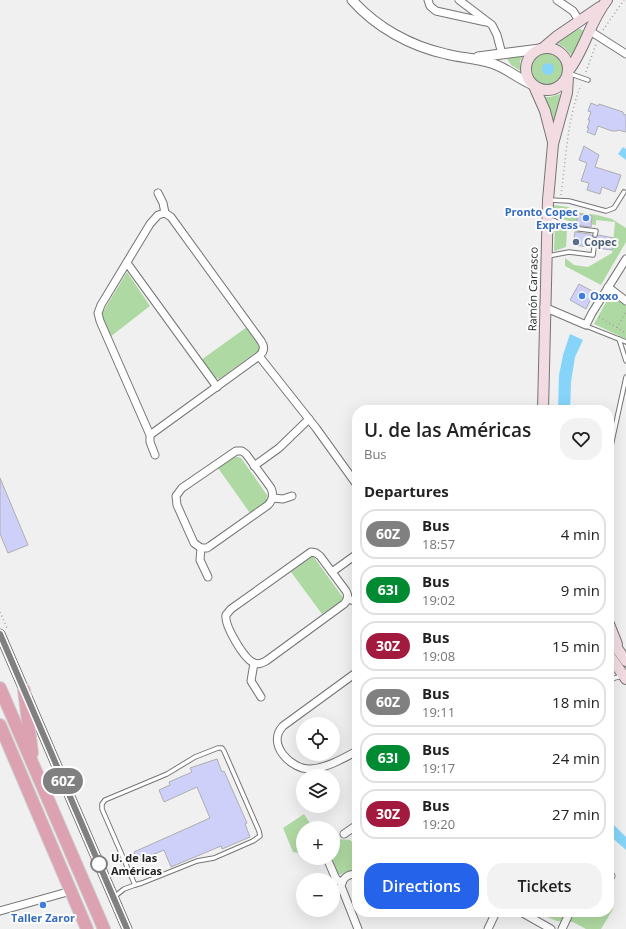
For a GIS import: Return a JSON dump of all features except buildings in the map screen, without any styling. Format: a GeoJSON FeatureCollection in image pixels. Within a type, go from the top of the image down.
{"type":"FeatureCollection","features":[{"type":"Feature","properties":{"kind":"highway"},"geometry":{"type":"LineString","coordinates":[[0,688],[104,929]]}},
{"type":"Feature","properties":{"kind":"highway"},"geometry":{"type":"LineString","coordinates":[[24,690],[34,768]]}},
{"type":"Feature","properties":{"kind":"highway"},"geometry":{"type":"LineString","coordinates":[[0,725],[87,929]]}},
{"type":"Feature","properties":{"kind":"main road"},"geometry":{"type":"LineString","coordinates":[[606,2],[594,34],[568,73],[563,84],[555,89],[542,90],[532,85],[526,71],[527,62],[532,54],[580,22],[606,2]]}},
{"type":"Feature","properties":{"kind":"main road"},"geometry":{"type":"LineString","coordinates":[[541,49],[552,48],[563,54],[568,62],[568,73]]}},
{"type":"Feature","properties":{"kind":"main road","name":"Ramón Carrasco"},"geometry":{"type":"LineString","coordinates":[[543,405],[545,257],[548,200],[554,144],[567,92],[568,73]]}},
{"type":"Feature","properties":{"kind":"main road","name":"Ramón Carrasco"},"geometry":{"type":"LineString","coordinates":[[532,85],[545,111],[554,144]]}},
{"type":"Feature","properties":{"kind":"main road"},"geometry":{"type":"LineString","coordinates":[[614,638],[619,651]]}},
{"type":"Feature","properties":{"kind":"main road"},"geometry":{"type":"LineString","coordinates":[[614,644],[626,661]]}},
{"type":"Feature","properties":{"kind":"main road"},"geometry":{"type":"LineString","coordinates":[[614,662],[625,677]]}},
{"type":"Feature","properties":{"kind":"street"},"geometry":{"type":"LineString","coordinates":[[428,0],[430,6],[436,11],[489,23]]}},
{"type":"Feature","properties":{"kind":"street"},"geometry":{"type":"LineString","coordinates":[[459,0],[489,23],[495,31],[509,71]]}},
{"type":"Feature","properties":{"kind":"street"},"geometry":{"type":"LineString","coordinates":[[557,0],[573,11],[580,22]]}},
{"type":"Feature","properties":{"kind":"street"},"geometry":{"type":"LineString","coordinates":[[357,2],[383,28],[408,41],[446,54],[493,63],[532,85]]}},
{"type":"Feature","properties":{"kind":"street"},"geometry":{"type":"LineString","coordinates":[[594,34],[625,56]]}},
{"type":"Feature","properties":{"kind":"street"},"geometry":{"type":"LineString","coordinates":[[472,58],[541,49]]}},
{"type":"Feature","properties":{"kind":"street"},"geometry":{"type":"LineString","coordinates":[[150,435],[259,356],[263,350],[261,341],[171,217],[165,213],[158,193]]}},
{"type":"Feature","properties":{"kind":"street"},"geometry":{"type":"LineString","coordinates":[[154,455],[150,442],[150,435],[99,317],[99,309],[154,219],[160,214],[165,213]]}},
{"type":"Feature","properties":{"kind":"street"},"geometry":{"type":"LineString","coordinates":[[544,307],[586,325],[626,259]]}},
{"type":"Feature","properties":{"kind":"street"},"geometry":{"type":"LineString","coordinates":[[126,263],[217,387]]}},
{"type":"Feature","properties":{"kind":"street"},"geometry":{"type":"LineString","coordinates":[[608,287],[626,300]]}},
{"type":"Feature","properties":{"kind":"street"},"geometry":{"type":"LineString","coordinates":[[259,356],[309,418],[352,478]]}},
{"type":"Feature","properties":{"kind":"street"},"geometry":{"type":"LineString","coordinates":[[254,466],[278,448],[309,418]]}},
{"type":"Feature","properties":{"kind":"street"},"geometry":{"type":"LineString","coordinates":[[236,451],[244,452],[254,466],[271,488],[273,498],[268,505],[210,546],[204,549],[201,548],[194,543],[177,505],[176,499],[178,493],[182,488],[236,451]]}},
{"type":"Feature","properties":{"kind":"street"},"geometry":{"type":"LineString","coordinates":[[273,498],[284,499],[292,496]]}},
{"type":"Feature","properties":{"kind":"street"},"geometry":{"type":"LineString","coordinates":[[201,548],[200,560],[208,577]]}},
{"type":"Feature","properties":{"kind":"street"},"geometry":{"type":"LineString","coordinates":[[313,552],[318,554],[332,572],[346,591],[348,599],[344,604],[260,664],[254,663],[249,659],[232,634],[226,621],[228,611],[308,553],[313,552]]}},
{"type":"Feature","properties":{"kind":"street"},"geometry":{"type":"LineString","coordinates":[[332,572],[352,558]]}},
{"type":"Feature","properties":{"kind":"street"},"geometry":{"type":"LineString","coordinates":[[348,599],[352,600]]}},
{"type":"Feature","properties":{"kind":"street"},"geometry":{"type":"LineString","coordinates":[[0,634],[127,929]]}},
{"type":"Feature","properties":{"kind":"street"},"geometry":{"type":"LineString","coordinates":[[254,663],[251,681],[261,697]]}},
{"type":"Feature","properties":{"kind":"street"},"geometry":{"type":"LineString","coordinates":[[352,676],[282,726],[276,738],[279,748],[287,759],[295,765],[305,768],[326,766],[352,753]]}},
{"type":"Feature","properties":{"kind":"street"},"geometry":{"type":"LineString","coordinates":[[344,834],[352,828]]}},
{"type":"Feature","properties":{"kind":"street"},"geometry":{"type":"LineString","coordinates":[[330,865],[336,879],[342,883]]}},
{"type":"Feature","properties":{"kind":"street"},"geometry":{"type":"LineString","coordinates":[[352,875],[347,876],[342,883],[342,889],[352,914]]}},
{"type":"Feature","properties":{"kind":"street"},"geometry":{"type":"LineString","coordinates":[[0,911],[71,891]]}},
{"type":"Feature","properties":{"kind":"street"},"geometry":{"type":"LineString","coordinates":[[353,917],[358,929]]}},
{"type":"Feature","properties":{"kind":"street"},"geometry":{"type":"LineString","coordinates":[[488,929],[494,917]]}},
{"type":"Feature","properties":{"kind":"street"},"geometry":{"type":"LineString","coordinates":[[530,917],[551,929]]}},
{"type":"Feature","properties":{"kind":"street"},"geometry":{"type":"LineString","coordinates":[[562,929],[568,917]]}},
{"type":"Feature","properties":{"kind":"lane"},"geometry":{"type":"LineString","coordinates":[[568,73],[588,80]]}},
{"type":"Feature","properties":{"kind":"lane"},"geometry":{"type":"LineString","coordinates":[[548,200],[569,201],[606,211],[614,208],[624,192]]}},
{"type":"Feature","properties":{"kind":"lane"},"geometry":{"type":"LineString","coordinates":[[547,218],[572,228],[596,231],[596,235]]}},
{"type":"Feature","properties":{"kind":"lane"},"geometry":{"type":"LineString","coordinates":[[545,257],[569,252],[593,255],[594,248]]}},
{"type":"Feature","properties":{"kind":"lane"},"geometry":{"type":"LineString","coordinates":[[586,325],[620,338],[626,342]]}},
{"type":"Feature","properties":{"kind":"lane"},"geometry":{"type":"LineString","coordinates":[[620,338],[626,361]]}},
{"type":"Feature","properties":{"kind":"lane"},"geometry":{"type":"LineString","coordinates":[[614,432],[626,377]]}},
{"type":"Feature","properties":{"kind":"lane"},"geometry":{"type":"LineString","coordinates":[[614,679],[625,677]]}},
{"type":"Feature","properties":{"kind":"lane"},"geometry":{"type":"LineString","coordinates":[[114,898],[124,889],[134,884],[197,861],[214,858],[253,841],[260,836],[222,748],[218,748],[195,757],[167,774],[106,800],[102,804],[102,809],[134,884]]}},
{"type":"Feature","properties":{"kind":"path"},"geometry":{"type":"LineString","coordinates":[[557,222],[569,133],[594,34],[624,0]]}},
{"type":"Feature","properties":{"kind":"path"},"geometry":{"type":"LineString","coordinates":[[617,328],[626,311]]}},
{"type":"Feature","properties":{"kind":"path"},"geometry":{"type":"LineString","coordinates":[[592,313],[626,333]]}},
{"type":"Feature","properties":{"kind":"green space"},"geometry":{"type":"Polygon","coordinates":[[[579,29],[583,31],[573,57],[565,48],[556,42],[579,29]]]}},
{"type":"Feature","properties":{"kind":"green space"},"geometry":{"type":"Polygon","coordinates":[[[545,53],[551,53],[560,57],[564,69],[560,81],[551,85],[545,85],[536,81],[532,72],[532,66],[536,57],[545,53]]]}},
{"type":"Feature","properties":{"kind":"green space"},"geometry":{"type":"Polygon","coordinates":[[[524,54],[520,61],[521,71],[511,65],[506,57],[524,54]]]}},
{"type":"Feature","properties":{"kind":"green space"},"geometry":{"type":"Polygon","coordinates":[[[560,94],[555,123],[553,124],[543,97],[550,97],[560,94]]]}},
{"type":"Feature","properties":{"kind":"green space"},"geometry":{"type":"Polygon","coordinates":[[[553,205],[569,207],[569,211],[612,219],[626,228],[626,242],[601,285],[565,266],[565,258],[574,265],[588,267],[612,253],[615,222],[596,220],[596,225],[568,221],[558,217],[555,214],[553,211],[553,205]]]}},
{"type":"Feature","properties":{"kind":"green space"},"geometry":{"type":"Polygon","coordinates":[[[555,224],[564,227],[567,230],[566,247],[555,251],[554,250],[555,224]]]}},
{"type":"Feature","properties":{"kind":"green space"},"geometry":{"type":"Polygon","coordinates":[[[127,272],[150,306],[110,337],[101,315],[127,272]]]}},
{"type":"Feature","properties":{"kind":"green space"},"geometry":{"type":"Polygon","coordinates":[[[610,295],[626,306],[626,339],[594,324],[610,295]]]}},
{"type":"Feature","properties":{"kind":"green space"},"geometry":{"type":"Polygon","coordinates":[[[247,327],[262,348],[219,379],[214,377],[201,360],[247,327]]]}},
{"type":"Feature","properties":{"kind":"green space"},"geometry":{"type":"Polygon","coordinates":[[[234,456],[241,458],[267,495],[266,501],[250,513],[218,468],[234,456]]]}},
{"type":"Feature","properties":{"kind":"green space"},"geometry":{"type":"Polygon","coordinates":[[[313,556],[344,599],[322,614],[291,572],[313,556]]]}},
{"type":"Feature","properties":{"kind":"green space"},"geometry":{"type":"Polygon","coordinates":[[[304,814],[308,821],[296,821],[296,853],[293,852],[283,828],[304,814]]]}},
{"type":"Feature","properties":{"kind":"green space"},"geometry":{"type":"Polygon","coordinates":[[[340,839],[350,840],[352,842],[352,870],[340,875],[340,873],[338,873],[333,865],[340,865],[340,839]]]}},
{"type":"Feature","properties":{"kind":"green space"},"geometry":{"type":"Polygon","coordinates":[[[547,917],[608,917],[601,929],[586,929],[573,922],[557,921],[547,917]]]}},
{"type":"Feature","properties":{"kind":"water"},"geometry":{"type":"Polygon","coordinates":[[[546,63],[550,63],[554,69],[550,75],[546,75],[542,71],[542,67],[546,63]]]}},
{"type":"Feature","properties":{"kind":"water"},"geometry":{"type":"Polygon","coordinates":[[[623,147],[626,149],[626,160],[618,154],[623,147]]]}},
{"type":"Feature","properties":{"kind":"water"},"geometry":{"type":"Polygon","coordinates":[[[570,334],[583,340],[575,357],[571,382],[570,405],[558,405],[559,375],[563,355],[570,334]]]}},
{"type":"Feature","properties":{"kind":"water"},"geometry":{"type":"Polygon","coordinates":[[[614,825],[626,837],[626,850],[614,839],[614,825]]]}},
{"type":"Feature","properties":{"kind":"bus line","name":"60Z"},"geometry":{"type":"LineString","coordinates":[[0,634],[127,929]]}},
{"type":"Feature","properties":{"kind":"place","name":"Pronto Copec Express"},"geometry":{"type":"Point","coordinates":[586,218]}},
{"type":"Feature","properties":{"kind":"place","name":"Copec"},"geometry":{"type":"Point","coordinates":[576,242]}},
{"type":"Feature","properties":{"kind":"place","name":"Oxxo"},"geometry":{"type":"Point","coordinates":[582,296]}},
{"type":"Feature","properties":{"kind":"place","name":"U. de las Américas"},"geometry":{"type":"Point","coordinates":[99,864]}},
{"type":"Feature","properties":{"kind":"place","name":"Taller Zaror"},"geometry":{"type":"Point","coordinates":[43,905]}}]}
